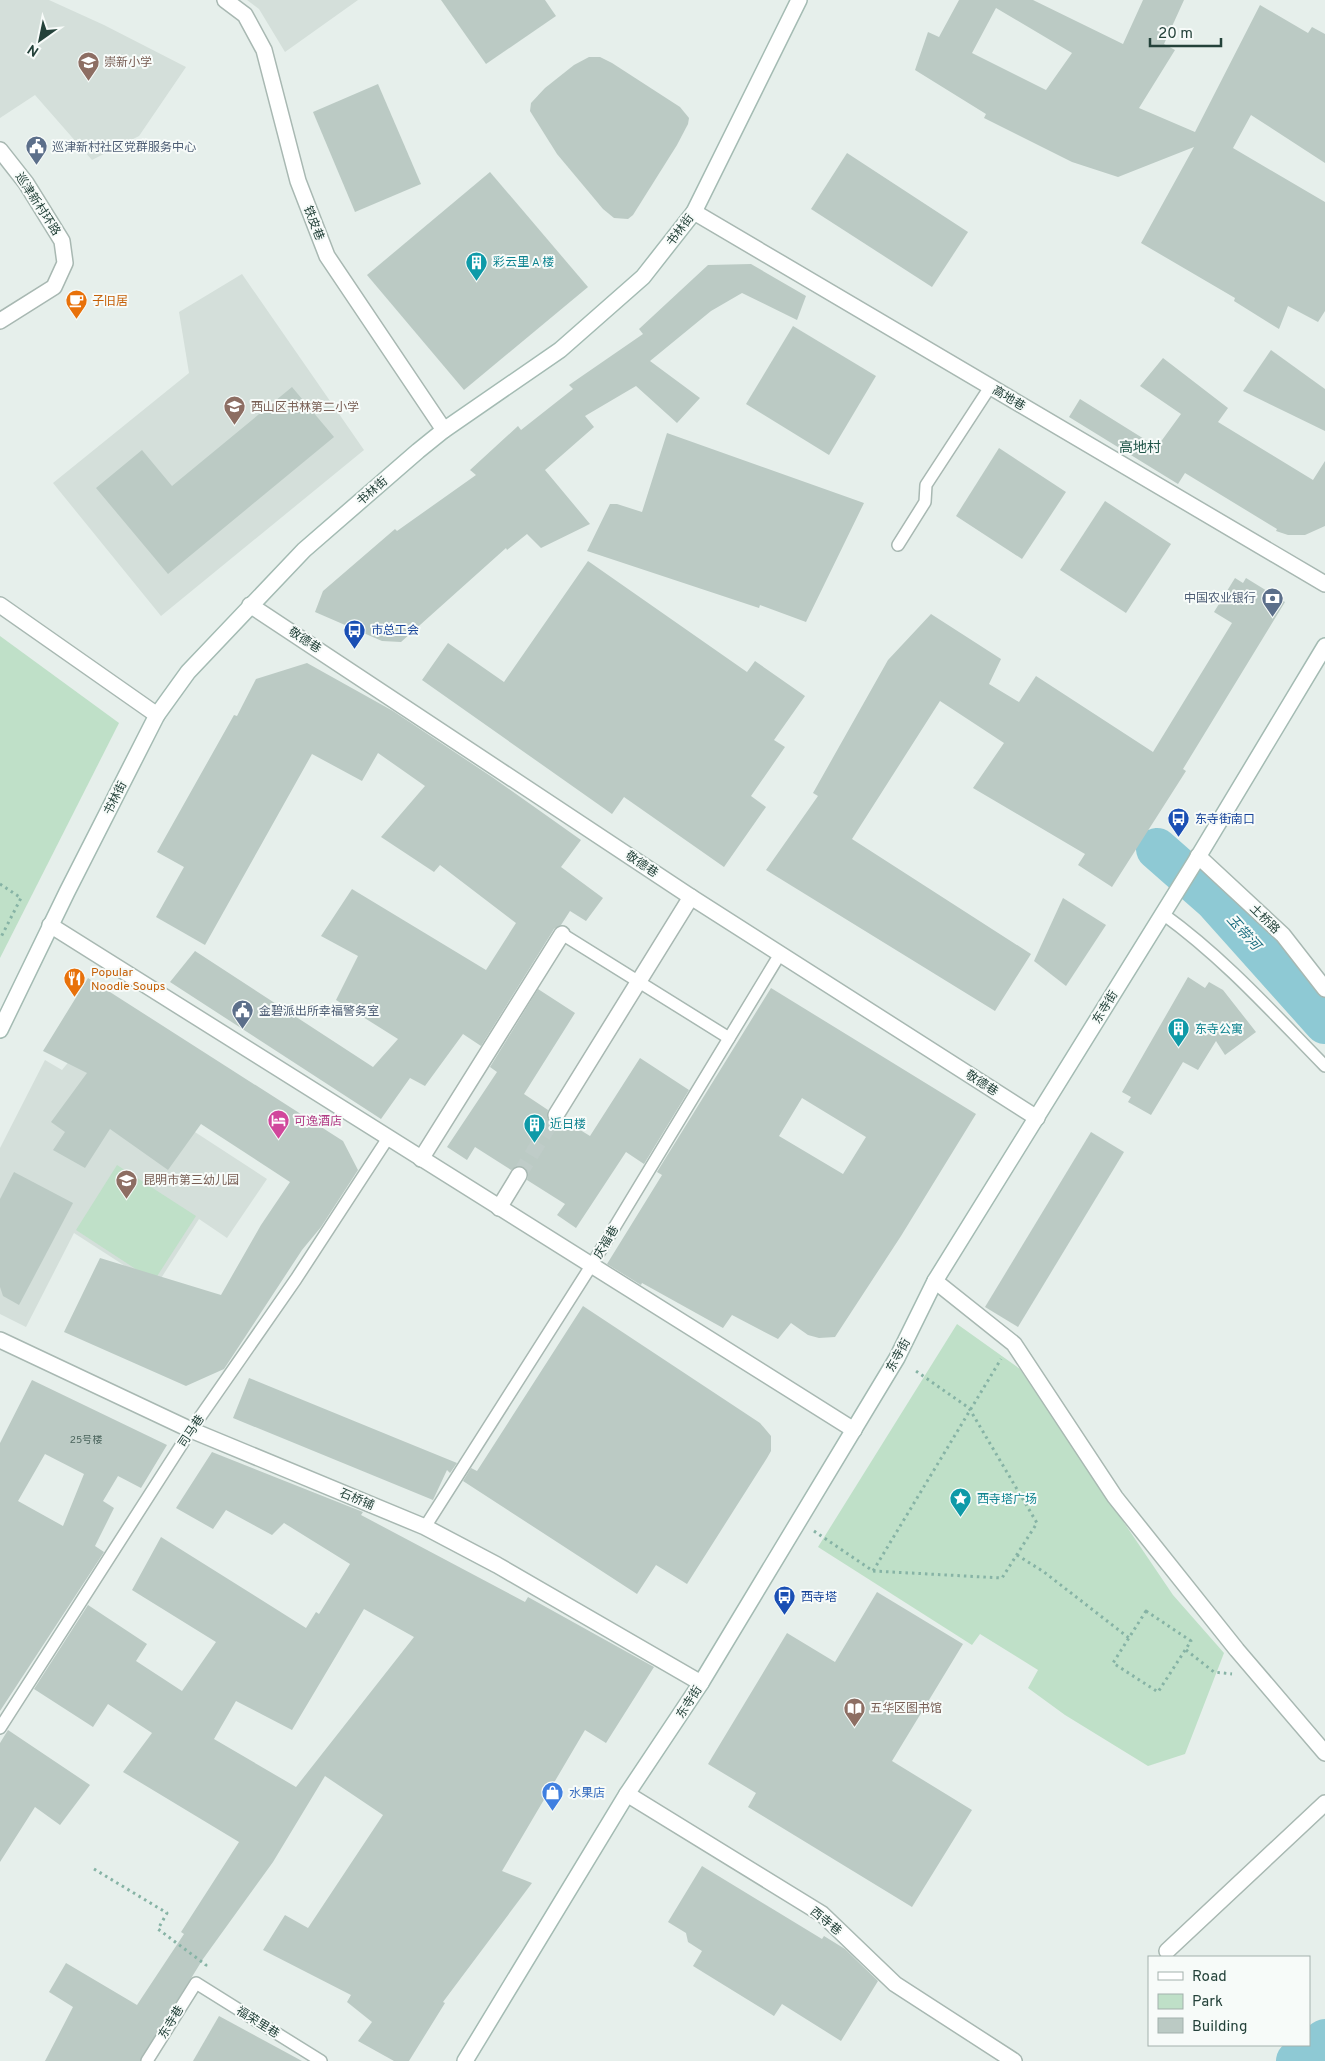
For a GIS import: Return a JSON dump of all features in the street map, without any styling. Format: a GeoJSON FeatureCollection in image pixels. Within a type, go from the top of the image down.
{"type":"FeatureCollection","features":[{"type":"Feature","properties":{"kind":"street","name":"铁皮巷"},"geometry":{"type":"LineString","coordinates":[[225,0],[245,15],[264,50],[298,181],[326,256],[444,430]]}},
{"type":"Feature","properties":{"kind":"street","name":"书林街"},"geometry":{"type":"LineString","coordinates":[[0,1030],[50,925],[157,715],[188,672],[304,550],[444,430],[560,350],[643,277],[694,212],[799,0]]}},
{"type":"Feature","properties":{"kind":"street","name":"巡津新村环路"},"geometry":{"type":"LineString","coordinates":[[0,150],[26,183],[62,241],[65,262],[54,287],[0,321]]}},
{"type":"Feature","properties":{"kind":"street","name":"高地巷"},"geometry":{"type":"LineString","coordinates":[[694,212],[1325,584]]}},
{"type":"Feature","properties":{"kind":"street"},"geometry":{"type":"LineString","coordinates":[[0,605],[157,715]]}},
{"type":"Feature","properties":{"kind":"street","name":"敬德巷"},"geometry":{"type":"LineString","coordinates":[[250,605],[691,897],[1037,1118]]}},
{"type":"Feature","properties":{"kind":"street","name":"东寺街"},"geometry":{"type":"LineString","coordinates":[[466,2061],[628,1794],[701,1683],[897,1358],[935,1281],[1165,910],[1325,646]]}},
{"type":"Feature","properties":{"kind":"street","name":"土桥路"},"geometry":{"type":"LineString","coordinates":[[1196,859],[1283,936],[1325,989]]}},
{"type":"Feature","properties":{"kind":"street"},"geometry":{"type":"LineString","coordinates":[[556,1115],[691,897]]}},
{"type":"Feature","properties":{"kind":"street"},"geometry":{"type":"LineString","coordinates":[[50,925],[854,1430]]}},
{"type":"Feature","properties":{"kind":"street"},"geometry":{"type":"LineString","coordinates":[[421,1159],[562,934]]}},
{"type":"Feature","properties":{"kind":"street"},"geometry":{"type":"LineString","coordinates":[[499,1208],[519,1175]]}},
{"type":"Feature","properties":{"kind":"street"},"geometry":{"type":"LineString","coordinates":[[935,1281],[1014,1344],[1115,1497],[1262,1679],[1325,1752]]}},
{"type":"Feature","properties":{"kind":"street","name":"石桥铺"},"geometry":{"type":"LineString","coordinates":[[0,1340],[191,1430],[425,1527],[497,1565],[701,1683]]}},
{"type":"Feature","properties":{"kind":"street","name":"西寺巷"},"geometry":{"type":"LineString","coordinates":[[628,1794],[822,1914],[895,1984],[1014,2061]]}},
{"type":"Feature","properties":{"kind":"street"},"geometry":{"type":"LineString","coordinates":[[1167,1951],[1325,1803]]}},
{"type":"Feature","properties":{"kind":"lane"},"geometry":{"type":"LineString","coordinates":[[898,545],[926,502],[926,486],[990,387]]}},
{"type":"Feature","properties":{"kind":"lane"},"geometry":{"type":"LineString","coordinates":[[1165,910],[1227,965],[1325,1066]]}},
{"type":"Feature","properties":{"kind":"lane"},"geometry":{"type":"LineString","coordinates":[[562,934],[729,1038]]}},
{"type":"Feature","properties":{"kind":"lane","name":"庆福巷"},"geometry":{"type":"LineString","coordinates":[[425,1527],[591,1266],[780,954]]}},
{"type":"Feature","properties":{"kind":"lane","name":"司马巷"},"geometry":{"type":"LineString","coordinates":[[0,1728],[191,1430],[296,1279],[388,1138]]}},
{"type":"Feature","properties":{"kind":"lane","name":"东寺巷"},"geometry":{"type":"LineString","coordinates":[[147,2061],[196,1983]]}},
{"type":"Feature","properties":{"kind":"lane","name":"福荣里巷"},"geometry":{"type":"LineString","coordinates":[[196,1983],[321,2061]]}},
{"type":"Feature","properties":{"kind":"path"},"geometry":{"type":"LineString","coordinates":[[0,884],[21,898],[0,939]]}},
{"type":"Feature","properties":{"kind":"path"},"geometry":{"type":"LineString","coordinates":[[873,1571],[996,1365],[1014,1344]]}},
{"type":"Feature","properties":{"kind":"path"},"geometry":{"type":"LineString","coordinates":[[799,1521],[873,1571],[1002,1578],[1037,1523],[970,1408],[897,1358]]}},
{"type":"Feature","properties":{"kind":"path"},"geometry":{"type":"LineString","coordinates":[[1016,1555],[1044,1572],[1129,1638]]}},
{"type":"Feature","properties":{"kind":"path"},"geometry":{"type":"LineString","coordinates":[[1146,1611],[1191,1641],[1158,1692],[1113,1663],[1129,1638],[1146,1611]]}},
{"type":"Feature","properties":{"kind":"path"},"geometry":{"type":"LineString","coordinates":[[1186,1650],[1214,1672],[1262,1679]]}},
{"type":"Feature","properties":{"kind":"path"},"geometry":{"type":"LineString","coordinates":[[94,1869],[167,1913],[158,1929],[206,1965],[196,1983]]}},
{"type":"Feature","properties":{"kind":"shaded area","name":"崇新小学"},"geometry":{"type":"Polygon","coordinates":[[[0,0],[49,0],[104,25],[186,67],[139,136],[92,160],[35,95],[0,118],[0,0]]]}},
{"type":"Feature","properties":{"kind":"shaded area"},"geometry":{"type":"Polygon","coordinates":[[[247,0],[358,0],[285,52],[259,9],[247,0]]]}},
{"type":"Feature","properties":{"kind":"shaded area","name":"西山区书林第二小学"},"geometry":{"type":"Polygon","coordinates":[[[242,274],[364,450],[161,616],[53,483],[189,373],[179,312],[242,274]]]}},
{"type":"Feature","properties":{"kind":"shaded area","name":"昆明市第三幼儿园"},"geometry":{"type":"Polygon","coordinates":[[[75,1054],[267,1179],[227,1238],[199,1219],[156,1286],[74,1233],[26,1327],[0,1314],[0,1148],[45,1060],[62,1070],[75,1054]]]}},
{"type":"Feature","properties":{"kind":"green space"},"geometry":{"type":"Polygon","coordinates":[[[0,636],[119,723],[0,958],[0,636]]]}},
{"type":"Feature","properties":{"kind":"green space"},"geometry":{"type":"Polygon","coordinates":[[[117,1165],[196,1216],[154,1281],[76,1230],[117,1165]]]}},
{"type":"Feature","properties":{"kind":"green space"},"geometry":{"type":"Polygon","coordinates":[[[957,1324],[1020,1369],[1173,1595],[1224,1653],[1185,1754],[1148,1766],[1065,1715],[1028,1688],[1038,1670],[980,1634],[972,1645],[818,1547],[957,1324]]]}},
{"type":"Feature","properties":{"kind":"building"},"geometry":{"type":"Polygon","coordinates":[[[441,0],[545,0],[556,16],[486,64],[441,0]]]}},
{"type":"Feature","properties":{"kind":"building"},"geometry":{"type":"Polygon","coordinates":[[[959,0],[1033,0],[1123,44],[1143,0],[1184,0],[1164,44],[1175,50],[1139,108],[1195,132],[1260,5],[1308,33],[1312,27],[1325,34],[1325,163],[1251,115],[1233,148],[1325,202],[1325,311],[1318,322],[1288,306],[1279,329],[1234,301],[1235,298],[1141,243],[1194,147],[1118,177],[1072,162],[984,118],[986,114],[915,70],[928,32],[939,37],[959,0]],[[996,8],[972,53],[1046,90],[1072,53],[996,8]]]}},
{"type":"Feature","properties":{"kind":"building"},"geometry":{"type":"Polygon","coordinates":[[[589,57],[600,57],[612,63],[680,107],[689,118],[688,124],[677,145],[633,215],[628,219],[614,218],[603,209],[557,154],[530,111],[531,103],[545,88],[574,65],[589,57]]]}},
{"type":"Feature","properties":{"kind":"building"},"geometry":{"type":"Polygon","coordinates":[[[378,84],[421,184],[355,212],[313,112],[378,84]]]}},
{"type":"Feature","properties":{"kind":"building"},"geometry":{"type":"Polygon","coordinates":[[[847,153],[968,232],[932,287],[811,209],[847,153]]]}},
{"type":"Feature","properties":{"kind":"building","name":"彩云里 A 楼"},"geometry":{"type":"Polygon","coordinates":[[[490,172],[588,287],[464,390],[367,275],[490,172]]]}},
{"type":"Feature","properties":{"kind":"building"},"geometry":{"type":"Polygon","coordinates":[[[751,264],[806,296],[797,320],[742,293],[711,311],[650,361],[700,398],[677,423],[636,386],[585,416],[594,427],[545,470],[590,524],[541,548],[527,534],[507,550],[506,548],[401,642],[382,641],[315,612],[323,591],[395,529],[397,531],[476,475],[470,470],[518,426],[521,430],[573,389],[569,385],[643,334],[639,329],[708,265],[751,264]]]}},
{"type":"Feature","properties":{"kind":"building"},"geometry":{"type":"Polygon","coordinates":[[[793,326],[876,376],[829,455],[746,404],[793,326]]]}},
{"type":"Feature","properties":{"kind":"building"},"geometry":{"type":"Polygon","coordinates":[[[1271,350],[1325,389],[1325,431],[1243,391],[1271,350]]]}},
{"type":"Feature","properties":{"kind":"building"},"geometry":{"type":"Polygon","coordinates":[[[1163,358],[1228,408],[1218,422],[1313,480],[1325,461],[1325,526],[1305,535],[1288,535],[1276,531],[1277,529],[1185,473],[1178,484],[1069,417],[1080,399],[1157,447],[1181,414],[1140,386],[1163,358]]]}},
{"type":"Feature","properties":{"kind":"building"},"geometry":{"type":"Polygon","coordinates":[[[292,387],[334,437],[168,574],[96,488],[142,450],[172,486],[292,387]]]}},
{"type":"Feature","properties":{"kind":"building"},"geometry":{"type":"Polygon","coordinates":[[[667,433],[864,503],[806,622],[760,605],[759,608],[587,551],[610,504],[617,504],[642,512],[667,433]]]}},
{"type":"Feature","properties":{"kind":"building"},"geometry":{"type":"Polygon","coordinates":[[[999,448],[1066,492],[1022,559],[956,516],[999,448]]]}},
{"type":"Feature","properties":{"kind":"building"},"geometry":{"type":"Polygon","coordinates":[[[1105,501],[1171,544],[1126,613],[1060,570],[1105,501]]]}},
{"type":"Feature","properties":{"kind":"building"},"geometry":{"type":"Polygon","coordinates":[[[588,561],[747,672],[755,661],[805,696],[774,740],[785,747],[751,796],[766,807],[724,867],[624,797],[612,814],[422,680],[448,643],[504,682],[588,561]]]}},
{"type":"Feature","properties":{"kind":"building"},"geometry":{"type":"Polygon","coordinates":[[[1235,578],[1243,583],[1246,578],[1285,602],[1183,769],[1186,771],[1112,887],[1078,865],[1085,854],[973,788],[1004,743],[940,701],[852,839],[1031,954],[995,1011],[766,870],[818,796],[813,793],[888,660],[931,614],[1001,659],[989,684],[1019,702],[1036,676],[1153,752],[1232,623],[1214,612],[1235,578]]]}},
{"type":"Feature","properties":{"kind":"building"},"geometry":{"type":"Polygon","coordinates":[[[307,663],[393,711],[492,777],[581,840],[561,867],[603,898],[586,921],[570,911],[561,925],[554,929],[481,1046],[463,1034],[425,1086],[410,1078],[381,1119],[170,982],[195,951],[373,1067],[398,1039],[336,1000],[358,956],[321,936],[352,889],[486,970],[516,923],[440,865],[434,872],[381,837],[425,786],[378,753],[362,781],[312,754],[205,945],[156,917],[184,867],[157,852],[234,715],[237,716],[256,679],[307,663]]]}},
{"type":"Feature","properties":{"kind":"building"},"geometry":{"type":"Polygon","coordinates":[[[1063,898],[1106,925],[1066,986],[1034,961],[1063,898]]]}},
{"type":"Feature","properties":{"kind":"building","name":"东寺公寓"},"geometry":{"type":"Polygon","coordinates":[[[1188,977],[1205,988],[1209,982],[1223,990],[1256,1032],[1225,1055],[1216,1041],[1198,1070],[1183,1062],[1151,1115],[1128,1102],[1131,1097],[1122,1092],[1188,977]]]}},
{"type":"Feature","properties":{"kind":"building"},"geometry":{"type":"Polygon","coordinates":[[[88,978],[343,1141],[358,1170],[321,1227],[302,1250],[224,1369],[186,1386],[64,1332],[100,1258],[221,1295],[261,1225],[290,1182],[201,1124],[168,1170],[110,1129],[85,1168],[53,1150],[65,1132],[51,1122],[87,1073],[43,1051],[88,978]]]}},
{"type":"Feature","properties":{"kind":"building"},"geometry":{"type":"Polygon","coordinates":[[[771,988],[976,1114],[901,1236],[835,1337],[819,1338],[808,1335],[791,1323],[778,1339],[732,1315],[723,1328],[642,1283],[641,1285],[607,1264],[662,1175],[657,1172],[771,988]],[[802,1098],[779,1136],[843,1174],[866,1137],[802,1098]]]}},
{"type":"Feature","properties":{"kind":"building"},"geometry":{"type":"Polygon","coordinates":[[[538,989],[575,1013],[524,1094],[548,1110],[547,1115],[551,1123],[556,1124],[564,1120],[590,1136],[640,1058],[689,1090],[644,1164],[626,1152],[576,1228],[557,1215],[565,1204],[527,1180],[528,1175],[524,1167],[519,1166],[511,1170],[475,1147],[467,1160],[447,1147],[497,1072],[490,1067],[538,989]]]}},
{"type":"Feature","properties":{"kind":"building"},"geometry":{"type":"Polygon","coordinates":[[[1091,1132],[1124,1152],[1018,1327],[985,1307],[1091,1132]]]}},
{"type":"Feature","properties":{"kind":"building"},"geometry":{"type":"Polygon","coordinates":[[[14,1172],[73,1203],[19,1305],[3,1296],[0,1287],[0,1199],[14,1172]]]}},
{"type":"Feature","properties":{"kind":"building"},"geometry":{"type":"Polygon","coordinates":[[[583,1306],[760,1423],[771,1436],[771,1451],[687,1584],[656,1565],[637,1594],[463,1481],[471,1468],[477,1471],[583,1306]]]}},
{"type":"Feature","properties":{"kind":"building"},"geometry":{"type":"Polygon","coordinates":[[[249,1378],[457,1463],[450,1473],[447,1470],[433,1500],[233,1418],[249,1378]]]}},
{"type":"Feature","properties":{"kind":"building"},"geometry":{"type":"Polygon","coordinates":[[[32,1380],[167,1445],[141,1488],[118,1476],[103,1501],[114,1508],[95,1546],[104,1552],[0,1711],[0,1443],[32,1380]],[[45,1454],[18,1501],[63,1526],[84,1474],[45,1454]]]}},
{"type":"Feature","properties":{"kind":"building"},"geometry":{"type":"Polygon","coordinates":[[[212,1452],[363,1512],[361,1515],[525,1602],[528,1597],[654,1667],[606,1743],[585,1730],[502,1871],[532,1883],[443,2002],[445,2003],[409,2061],[394,2061],[358,2041],[372,2022],[347,2002],[351,1995],[263,1950],[285,1915],[308,1928],[383,1815],[325,1776],[273,1862],[203,1959],[140,2061],[45,2061],[73,2007],[49,1992],[66,1963],[137,2005],[184,1934],[181,1932],[239,1842],[123,1772],[152,1733],[108,1704],[93,1727],[34,1689],[88,1605],[147,1644],[136,1661],[182,1691],[216,1642],[132,1590],[161,1537],[306,1628],[316,1612],[319,1614],[350,1564],[284,1523],[272,1535],[226,1510],[213,1529],[176,1508],[212,1452]],[[364,1609],[292,1730],[236,1701],[214,1739],[296,1787],[414,1637],[364,1609]]]}},
{"type":"Feature","properties":{"kind":"building"},"geometry":{"type":"Polygon","coordinates":[[[877,1592],[963,1644],[892,1761],[972,1810],[912,1907],[748,1807],[756,1793],[708,1764],[787,1633],[835,1662],[877,1592]]]}},
{"type":"Feature","properties":{"kind":"building"},"geometry":{"type":"Polygon","coordinates":[[[8,1730],[90,1785],[60,1825],[35,1807],[0,1862],[0,1743],[8,1730]]]}},
{"type":"Feature","properties":{"kind":"building"},"geometry":{"type":"Polygon","coordinates":[[[702,1866],[822,1939],[824,1936],[845,1949],[878,1981],[841,2041],[782,2004],[774,2016],[693,1966],[702,1951],[688,1942],[686,1933],[668,1922],[702,1866]]]}},
{"type":"Feature","properties":{"kind":"building"},"geometry":{"type":"Polygon","coordinates":[[[219,2016],[302,2061],[193,2061],[219,2016]]]}},
{"type":"Feature","properties":{"kind":"waterway","name":"玉带河"},"geometry":{"type":"LineString","coordinates":[[1157,849],[1215,900],[1325,1023]]}},
{"type":"Feature","properties":{"kind":"waterway","name":"玉带河"},"geometry":{"type":"LineString","coordinates":[[1297,2061],[1325,2040]]}},
{"type":"Feature","properties":{"kind":"tunnel"},"geometry":{"type":"LineString","coordinates":[[519,1175],[556,1115]]}},
{"type":"Feature","properties":{"kind":"place","name":"崇新小学"},"geometry":{"type":"Point","coordinates":[88,81]}},
{"type":"Feature","properties":{"kind":"place","name":"巡津新村社区党群服务中心"},"geometry":{"type":"Point","coordinates":[36,166]}},
{"type":"Feature","properties":{"kind":"place","name":"彩云里 A 楼"},"geometry":{"type":"Point","coordinates":[477,281]}},
{"type":"Feature","properties":{"kind":"place","name":"子旧居"},"geometry":{"type":"Point","coordinates":[76,320]}},
{"type":"Feature","properties":{"kind":"place","name":"西山区书林第二小学"},"geometry":{"type":"Point","coordinates":[235,426]}},
{"type":"Feature","properties":{"kind":"place","name":"中国农业银行"},"geometry":{"type":"Point","coordinates":[1272,617]}},
{"type":"Feature","properties":{"kind":"place","name":"市总工会"},"geometry":{"type":"Point","coordinates":[355,649]}},
{"type":"Feature","properties":{"kind":"place","name":"东寺街南口"},"geometry":{"type":"Point","coordinates":[1179,838]}},
{"type":"Feature","properties":{"kind":"place","name":"Popular Noodle Soups"},"geometry":{"type":"Point","coordinates":[75,998]}},
{"type":"Feature","properties":{"kind":"place","name":"金碧派出所幸福警务室"},"geometry":{"type":"Point","coordinates":[243,1030]}},
{"type":"Feature","properties":{"kind":"place","name":"东寺公寓"},"geometry":{"type":"Point","coordinates":[1179,1048]}},
{"type":"Feature","properties":{"kind":"place","name":"可逸酒店"},"geometry":{"type":"Point","coordinates":[278,1140]}},
{"type":"Feature","properties":{"kind":"place","name":"近日楼"},"geometry":{"type":"Point","coordinates":[534,1143]}},
{"type":"Feature","properties":{"kind":"place","name":"昆明市第三幼儿园"},"geometry":{"type":"Point","coordinates":[127,1199]}},
{"type":"Feature","properties":{"kind":"place","name":"西寺塔广场"},"geometry":{"type":"Point","coordinates":[961,1518]}},
{"type":"Feature","properties":{"kind":"place","name":"西寺塔"},"geometry":{"type":"Point","coordinates":[785,1616]}},
{"type":"Feature","properties":{"kind":"place","name":"五华区图书馆"},"geometry":{"type":"Point","coordinates":[854,1727]}},
{"type":"Feature","properties":{"kind":"place","name":"水果店"},"geometry":{"type":"Point","coordinates":[553,1812]}},
{"type":"Feature","properties":{"kind":"district","name":"高地村"},"geometry":{"type":"Point","coordinates":[1140,447]}}]}
